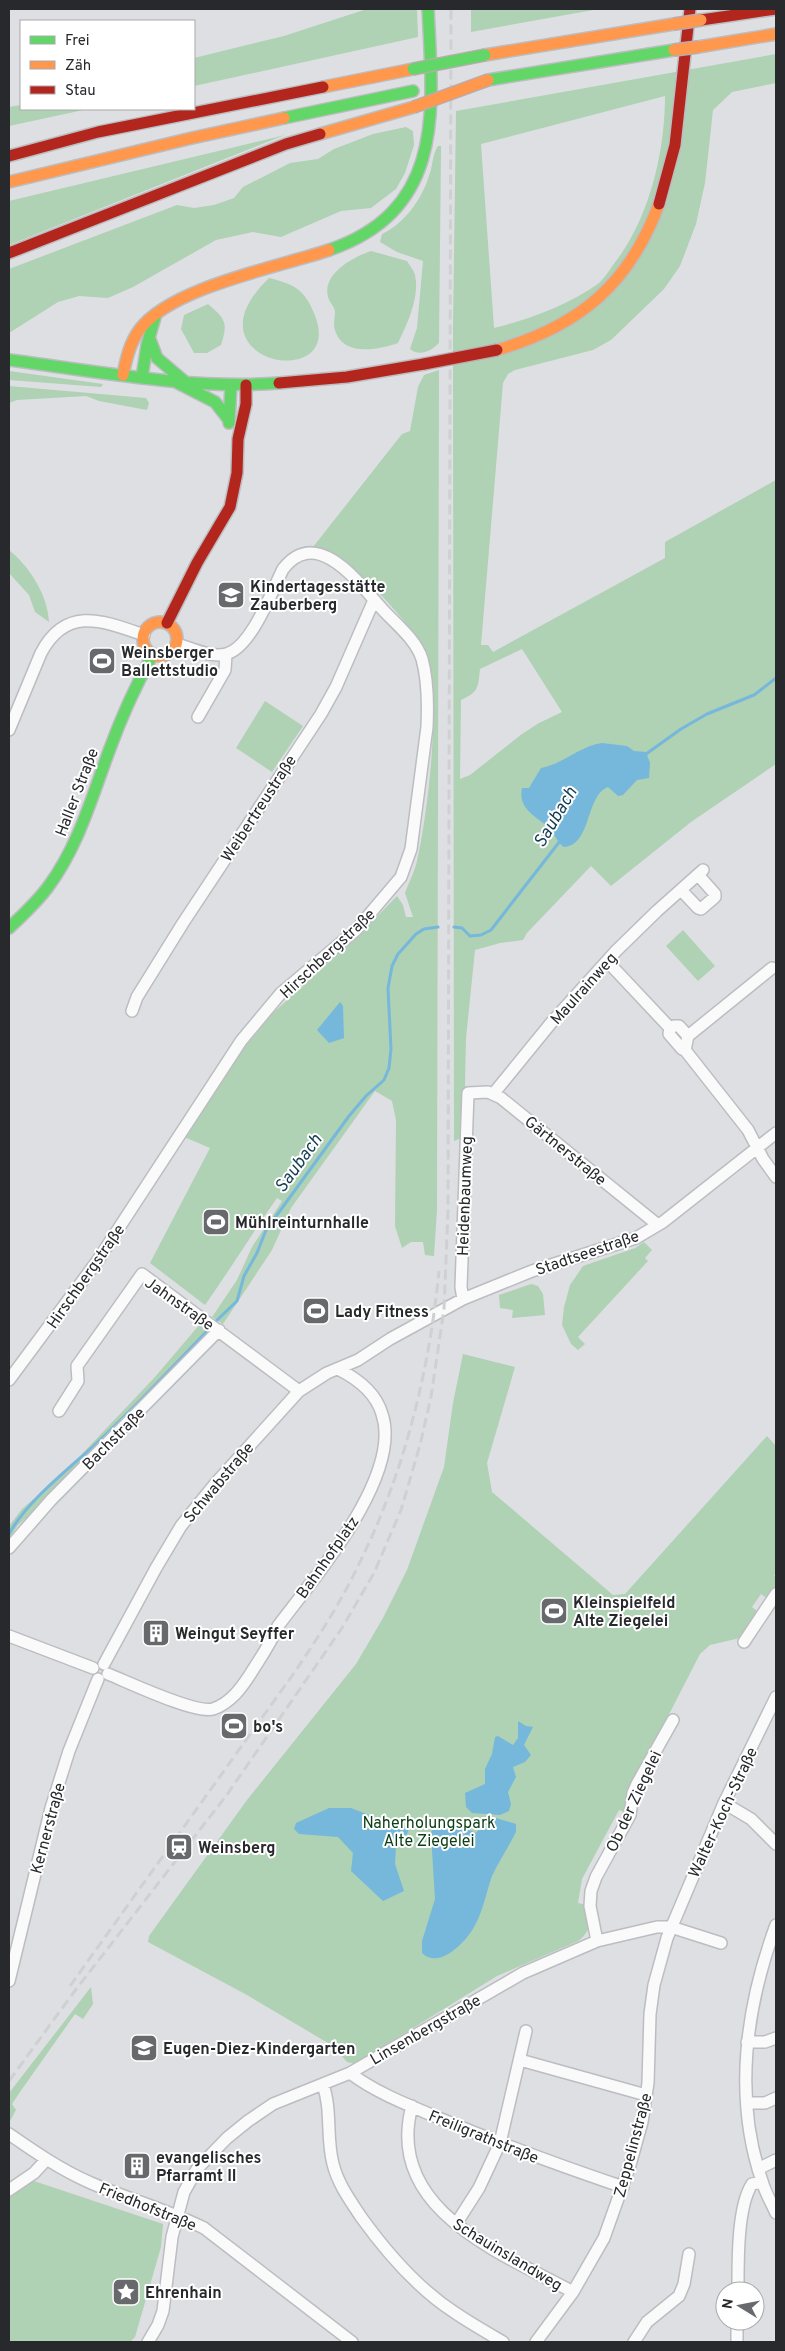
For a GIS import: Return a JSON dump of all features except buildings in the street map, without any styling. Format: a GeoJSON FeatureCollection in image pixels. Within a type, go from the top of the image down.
{"type":"FeatureCollection","features":[{"type":"Feature","properties":{"kind":"main road"},"geometry":{"type":"LineString","coordinates":[[123,375],[132,341],[147,321],[169,304],[193,292],[296,260],[352,240],[386,220],[400,206],[411,190],[420,170],[426,145],[430,88],[428,9]]}},
{"type":"Feature","properties":{"kind":"main road"},"geometry":{"type":"LineString","coordinates":[[9,360],[123,375],[231,385],[347,377],[497,350],[533,339],[579,315],[600,298],[636,256],[654,222],[669,173],[679,115],[690,9]]}},
{"type":"Feature","properties":{"kind":"main road"},"geometry":{"type":"LineString","coordinates":[[9,156],[98,132],[484,55],[776,9]]}},
{"type":"Feature","properties":{"kind":"main road"},"geometry":{"type":"LineString","coordinates":[[9,182],[192,138],[413,91],[776,34]]}},
{"type":"Feature","properties":{"kind":"main road"},"geometry":{"type":"LineString","coordinates":[[9,254],[286,144],[414,106],[488,80]]}},
{"type":"Feature","properties":{"kind":"main road"},"geometry":{"type":"LineString","coordinates":[[18,142],[57,143]]}},
{"type":"Feature","properties":{"kind":"main road"},"geometry":{"type":"LineString","coordinates":[[142,377],[149,337],[156,314]]}},
{"type":"Feature","properties":{"kind":"main road"},"geometry":{"type":"LineString","coordinates":[[149,337],[152,351],[157,359],[178,380],[215,402],[229,420]]}},
{"type":"Feature","properties":{"kind":"main road"},"geometry":{"type":"LineString","coordinates":[[167,624],[197,563],[230,507],[238,473],[238,439],[246,404],[246,384]]}},
{"type":"Feature","properties":{"kind":"main road"},"geometry":{"type":"LineString","coordinates":[[231,385],[229,420],[238,454]]}},
{"type":"Feature","properties":{"kind":"main road"},"geometry":{"type":"LineString","coordinates":[[154,623],[167,624],[176,631],[176,644],[167,654],[153,654],[144,644],[144,634],[154,623]]}},
{"type":"Feature","properties":{"kind":"main road","name":"Haller Straße"},"geometry":{"type":"LineString","coordinates":[[9,928],[26,913],[43,893],[70,851],[82,824],[118,726],[153,654]]}},
{"type":"Feature","properties":{"kind":"street","name":"Hirschbergstraße"},"geometry":{"type":"LineString","coordinates":[[9,1380],[98,1260],[241,1042],[281,994],[356,930],[401,877],[411,849],[427,727],[426,690],[422,658],[417,648],[350,572],[329,558],[303,553],[289,561],[248,637],[226,654]]}},
{"type":"Feature","properties":{"kind":"street","name":"Weibertreustraße"},"geometry":{"type":"LineString","coordinates":[[132,1012],[137,998],[182,923],[336,687],[374,600]]}},
{"type":"Feature","properties":{"kind":"street"},"geometry":{"type":"LineString","coordinates":[[9,730],[47,641],[62,626],[71,622],[95,622],[144,634]]}},
{"type":"Feature","properties":{"kind":"street"},"geometry":{"type":"LineString","coordinates":[[176,644],[210,654],[226,654],[225,670],[198,717]]}},
{"type":"Feature","properties":{"kind":"street","name":"Maulrainweg"},"geometry":{"type":"LineString","coordinates":[[494,1093],[551,1023],[607,961],[657,911],[681,890],[701,873],[715,894],[701,909],[681,890]]}},
{"type":"Feature","properties":{"kind":"street"},"geometry":{"type":"LineString","coordinates":[[607,961],[670,1028]]}},
{"type":"Feature","properties":{"kind":"street"},"geometry":{"type":"LineString","coordinates":[[685,1050],[688,1036],[772,968]]}},
{"type":"Feature","properties":{"kind":"street"},"geometry":{"type":"LineString","coordinates":[[670,1028],[679,1026],[688,1036]]}},
{"type":"Feature","properties":{"kind":"street"},"geometry":{"type":"LineString","coordinates":[[670,1028],[669,1034],[685,1050],[748,1130],[756,1147],[776,1177]]}},
{"type":"Feature","properties":{"kind":"street","name":"Heidenbaumweg"},"geometry":{"type":"LineString","coordinates":[[463,1299],[461,1288],[468,1093],[494,1093]]}},
{"type":"Feature","properties":{"kind":"street","name":"Gärtnerstraße"},"geometry":{"type":"LineString","coordinates":[[494,1093],[658,1225]]}},
{"type":"Feature","properties":{"kind":"street","name":"Stadtseestraße"},"geometry":{"type":"LineString","coordinates":[[381,1345],[463,1299],[532,1271],[622,1244],[658,1225],[776,1133]]}},
{"type":"Feature","properties":{"kind":"street","name":"Jahnstraße"},"geometry":{"type":"LineString","coordinates":[[59,1411],[78,1381],[77,1366],[142,1274],[299,1391]]}},
{"type":"Feature","properties":{"kind":"street","name":"Bachstraße"},"geometry":{"type":"LineString","coordinates":[[9,1548],[51,1500],[214,1326]]}},
{"type":"Feature","properties":{"kind":"street","name":"Schwabstraße"},"geometry":{"type":"LineString","coordinates":[[101,1671],[156,1568],[181,1526],[215,1484],[299,1391],[358,1360],[381,1345]]}},
{"type":"Feature","properties":{"kind":"street","name":"Bahnhofplatz"},"geometry":{"type":"LineString","coordinates":[[358,1360],[363,1385]]}},
{"type":"Feature","properties":{"kind":"street","name":"Bahnhofplatz"},"geometry":{"type":"LineString","coordinates":[[101,1671],[186,1705],[211,1710],[231,1698],[248,1678],[272,1641],[278,1626],[343,1538],[372,1485],[382,1458],[385,1437],[384,1420],[377,1403],[363,1385],[338,1369]]}},
{"type":"Feature","properties":{"kind":"street"},"geometry":{"type":"LineString","coordinates":[[744,1642],[776,1594]]}},
{"type":"Feature","properties":{"kind":"street"},"geometry":{"type":"LineString","coordinates":[[9,1636],[101,1671]]}},
{"type":"Feature","properties":{"kind":"street","name":"Kernerstraße"},"geometry":{"type":"LineString","coordinates":[[9,1981],[14,1942],[51,1808],[69,1751],[101,1671]]}},
{"type":"Feature","properties":{"kind":"street","name":"Walter-Koch-Straße"},"geometry":{"type":"LineString","coordinates":[[671,1927],[724,1803],[776,1698]]}},
{"type":"Feature","properties":{"kind":"street","name":"Ob der Ziegelei"},"geometry":{"type":"LineString","coordinates":[[598,1941],[590,1906],[591,1891],[596,1877],[630,1815],[633,1793],[637,1784],[673,1720]]}},
{"type":"Feature","properties":{"kind":"street"},"geometry":{"type":"LineString","coordinates":[[724,1803],[752,1819],[776,1844]]}},
{"type":"Feature","properties":{"kind":"street"},"geometry":{"type":"LineString","coordinates":[[776,1925],[754,1993],[747,2042],[747,2103],[752,2142],[762,2182],[776,2212]]}},
{"type":"Feature","properties":{"kind":"street","name":"Linsenbergstraße"},"geometry":{"type":"LineString","coordinates":[[148,2342],[158,2325],[163,2311],[170,2252],[177,2215],[189,2182],[227,2138],[248,2121],[273,2104],[350,2073],[523,1973],[598,1941],[657,1927],[671,1927],[721,1943]]}},
{"type":"Feature","properties":{"kind":"street","name":"Zeppelinstraße"},"geometry":{"type":"LineString","coordinates":[[536,2342],[573,2292],[604,2238],[622,2187],[642,2122],[646,2095],[650,2014],[654,1985],[671,1927]]}},
{"type":"Feature","properties":{"kind":"street"},"geometry":{"type":"LineString","coordinates":[[456,2224],[479,2188],[500,2143],[526,2031]]}},
{"type":"Feature","properties":{"kind":"street"},"geometry":{"type":"LineString","coordinates":[[747,2042],[765,2042],[776,2038]]}},
{"type":"Feature","properties":{"kind":"street"},"geometry":{"type":"LineString","coordinates":[[520,2060],[646,2095]]}},
{"type":"Feature","properties":{"kind":"street","name":"Freiligrathstraße"},"geometry":{"type":"LineString","coordinates":[[350,2073],[372,2087],[412,2106],[500,2143],[622,2187]]}},
{"type":"Feature","properties":{"kind":"street"},"geometry":{"type":"LineString","coordinates":[[323,2085],[328,2107],[333,2164],[339,2181],[349,2199],[373,2233],[411,2276],[453,2312],[502,2342]]}},
{"type":"Feature","properties":{"kind":"street"},"geometry":{"type":"LineString","coordinates":[[747,2103],[765,2103],[776,2098]]}},
{"type":"Feature","properties":{"kind":"street","name":"Schauinslandweg"},"geometry":{"type":"LineString","coordinates":[[412,2106],[407,2134],[409,2151],[417,2178],[432,2202],[456,2224],[498,2251],[573,2292]]}},
{"type":"Feature","properties":{"kind":"street","name":"Friedhofstraße"},"geometry":{"type":"LineString","coordinates":[[9,2134],[46,2160],[90,2182],[177,2215],[204,2228],[346,2341]]}},
{"type":"Feature","properties":{"kind":"street"},"geometry":{"type":"LineString","coordinates":[[9,2190],[34,2173],[46,2160]]}},
{"type":"Feature","properties":{"kind":"street"},"geometry":{"type":"LineString","coordinates":[[758,2169],[776,2160]]}},
{"type":"Feature","properties":{"kind":"street"},"geometry":{"type":"LineString","coordinates":[[738,2281],[738,2254],[745,2202],[752,2184],[762,2182]]}},
{"type":"Feature","properties":{"kind":"street"},"geometry":{"type":"LineString","coordinates":[[634,2342],[647,2322],[679,2296],[684,2284],[689,2254]]}},
{"type":"Feature","properties":{"kind":"green space"},"geometry":{"type":"Polygon","coordinates":[[[367,9],[417,9],[418,37],[195,86],[195,58],[284,36],[367,9]]]}},
{"type":"Feature","properties":{"kind":"green space"},"geometry":{"type":"Polygon","coordinates":[[[471,9],[599,9],[471,32],[471,9]]]}},
{"type":"Feature","properties":{"kind":"green space"},"geometry":{"type":"Polygon","coordinates":[[[776,54],[776,83],[732,92],[713,110],[705,183],[696,224],[680,266],[664,289],[611,340],[593,350],[515,370],[508,374],[503,383],[481,645],[488,645],[493,652],[665,558],[665,542],[776,480],[776,764],[691,822],[611,886],[591,866],[527,933],[523,940],[500,943],[475,950],[466,1038],[464,1129],[461,1138],[454,1141],[453,329],[456,111],[776,54]],[[665,96],[481,144],[494,328],[535,316],[562,305],[599,283],[608,272],[626,247],[645,207],[658,163],[662,140],[665,96]],[[522,649],[480,669],[476,688],[471,694],[461,700],[460,779],[470,775],[522,734],[562,712],[522,649]]]}},
{"type":"Feature","properties":{"kind":"green space"},"geometry":{"type":"Polygon","coordinates":[[[20,105],[20,110],[83,110],[9,126],[9,107],[20,105]]]}},
{"type":"Feature","properties":{"kind":"green space"},"geometry":{"type":"Polygon","coordinates":[[[406,127],[413,131],[414,145],[405,173],[396,189],[371,208],[341,211],[281,237],[253,232],[216,240],[133,287],[108,298],[79,296],[58,302],[9,333],[9,269],[177,205],[194,208],[214,205],[234,198],[243,187],[290,163],[318,159],[334,149],[373,134],[406,127]]]}},
{"type":"Feature","properties":{"kind":"green space"},"geometry":{"type":"Polygon","coordinates":[[[285,135],[9,245],[9,201],[285,135]]]}},
{"type":"Feature","properties":{"kind":"green space"},"geometry":{"type":"Polygon","coordinates":[[[438,146],[441,146],[439,343],[429,351],[418,353],[410,349],[417,328],[423,261],[397,252],[380,242],[382,234],[398,224],[417,202],[426,185],[438,146]]]}},
{"type":"Feature","properties":{"kind":"green space"},"geometry":{"type":"Polygon","coordinates":[[[371,251],[407,261],[414,271],[416,292],[412,310],[398,343],[381,348],[353,348],[339,339],[334,328],[335,311],[329,299],[327,288],[334,273],[341,267],[356,257],[371,251]]]}},
{"type":"Feature","properties":{"kind":"green space"},"geometry":{"type":"Polygon","coordinates":[[[269,278],[292,285],[302,293],[310,305],[314,313],[318,339],[309,354],[292,360],[271,358],[253,348],[243,331],[247,307],[269,278]]]}},
{"type":"Feature","properties":{"kind":"green space"},"geometry":{"type":"Polygon","coordinates":[[[208,304],[219,314],[224,322],[225,326],[221,345],[207,353],[194,353],[181,329],[184,315],[208,304]]]}},
{"type":"Feature","properties":{"kind":"green space"},"geometry":{"type":"Polygon","coordinates":[[[439,370],[437,1209],[434,1256],[425,1255],[423,1242],[411,1242],[402,1248],[395,1226],[396,1120],[392,1101],[375,1091],[291,1208],[272,1250],[223,1324],[212,1317],[237,1280],[252,1247],[282,1201],[277,1198],[205,1305],[150,1263],[210,1148],[182,1136],[241,1052],[272,1014],[363,931],[397,896],[403,905],[406,917],[413,917],[405,893],[416,865],[420,845],[428,791],[433,730],[431,677],[427,658],[422,646],[413,633],[375,589],[338,557],[313,547],[402,434],[410,431],[418,387],[424,375],[439,370]]]}},
{"type":"Feature","properties":{"kind":"green space"},"geometry":{"type":"Polygon","coordinates":[[[9,371],[103,384],[101,387],[9,380],[9,371]]]}},
{"type":"Feature","properties":{"kind":"green space"},"geometry":{"type":"Polygon","coordinates":[[[9,386],[146,398],[149,403],[147,410],[99,401],[86,396],[17,400],[9,403],[9,386]]]}},
{"type":"Feature","properties":{"kind":"green space"},"geometry":{"type":"Polygon","coordinates":[[[9,550],[24,564],[36,582],[45,602],[49,622],[35,612],[29,595],[9,573],[9,550]]]}},
{"type":"Feature","properties":{"kind":"green space"},"geometry":{"type":"Polygon","coordinates":[[[265,701],[303,726],[272,772],[236,748],[265,701]]]}},
{"type":"Feature","properties":{"kind":"green space"},"geometry":{"type":"Polygon","coordinates":[[[683,930],[715,966],[698,981],[666,946],[683,930]]]}},
{"type":"Feature","properties":{"kind":"green space"},"geometry":{"type":"Polygon","coordinates":[[[644,1242],[652,1250],[645,1258],[648,1261],[578,1337],[585,1344],[578,1350],[571,1344],[562,1325],[564,1307],[570,1285],[583,1266],[635,1248],[644,1242]]]}},
{"type":"Feature","properties":{"kind":"green space"},"geometry":{"type":"Polygon","coordinates":[[[531,1284],[538,1286],[543,1294],[545,1315],[512,1318],[513,1310],[500,1308],[499,1295],[531,1284]]]}},
{"type":"Feature","properties":{"kind":"green space"},"geometry":{"type":"Polygon","coordinates":[[[200,1324],[211,1332],[39,1508],[18,1525],[9,1539],[9,1526],[22,1509],[64,1473],[155,1377],[200,1324]]]}},
{"type":"Feature","properties":{"kind":"green space","name":"Naherholungspark Alte Ziegelei"},"geometry":{"type":"Polygon","coordinates":[[[463,1354],[515,1367],[487,1463],[492,1492],[613,1595],[625,1594],[767,1436],[776,1446],[776,1572],[774,1576],[776,1577],[776,1586],[768,1599],[761,1594],[752,1607],[758,1612],[740,1638],[710,1645],[700,1654],[646,1759],[627,1813],[619,1810],[582,1879],[578,1903],[587,1905],[589,1921],[588,1929],[583,1937],[578,1941],[497,1976],[355,2064],[347,2062],[333,2046],[247,1995],[148,1942],[149,1936],[247,1800],[356,1664],[383,1618],[407,1570],[444,1467],[453,1403],[463,1354]]]}},
{"type":"Feature","properties":{"kind":"green space"},"geometry":{"type":"Polygon","coordinates":[[[91,1987],[93,2004],[83,2019],[75,2014],[12,2104],[16,2110],[9,2123],[9,2093],[91,1987]]]}},
{"type":"Feature","properties":{"kind":"green space"},"geometry":{"type":"Polygon","coordinates":[[[31,2180],[163,2224],[161,2247],[135,2337],[130,2342],[9,2342],[9,2198],[31,2180]]]}},
{"type":"Feature","properties":{"kind":"water"},"geometry":{"type":"Polygon","coordinates":[[[602,743],[627,746],[634,751],[646,752],[650,763],[649,778],[637,780],[623,795],[618,796],[608,787],[601,792],[595,800],[584,830],[579,838],[573,844],[564,847],[552,831],[526,808],[521,796],[522,788],[529,788],[541,768],[602,743]]]}},
{"type":"Feature","properties":{"kind":"water"},"geometry":{"type":"Polygon","coordinates":[[[340,1002],[343,1006],[344,1038],[329,1043],[317,1030],[340,1002]]]}},
{"type":"Feature","properties":{"kind":"water"},"geometry":{"type":"Polygon","coordinates":[[[518,1721],[526,1726],[533,1727],[524,1745],[531,1755],[525,1762],[513,1767],[516,1777],[508,1792],[511,1804],[509,1811],[500,1815],[472,1813],[466,1807],[465,1793],[485,1784],[485,1769],[492,1754],[495,1737],[498,1736],[513,1745],[518,1738],[518,1721]]]}},
{"type":"Feature","properties":{"kind":"water"},"geometry":{"type":"Polygon","coordinates":[[[329,1808],[351,1808],[374,1817],[397,1821],[409,1829],[403,1845],[396,1845],[395,1864],[404,1891],[383,1901],[351,1871],[353,1853],[338,1837],[299,1834],[294,1829],[296,1823],[329,1808]]]}},
{"type":"Feature","properties":{"kind":"water"},"geometry":{"type":"Polygon","coordinates":[[[496,1818],[516,1824],[516,1832],[492,1876],[477,1921],[465,1940],[451,1952],[436,1958],[429,1957],[422,1953],[422,1941],[435,1899],[431,1834],[433,1824],[437,1820],[450,1822],[476,1833],[487,1820],[496,1818]]]}},
{"type":"Feature","properties":{"kind":"waterway","name":"Saubach"},"geometry":{"type":"LineString","coordinates":[[646,754],[681,729],[707,714],[754,695],[776,678]]}},
{"type":"Feature","properties":{"kind":"waterway","name":"Saubach"},"geometry":{"type":"LineString","coordinates":[[454,927],[462,928],[470,936],[481,935],[491,930],[560,841]]}},
{"type":"Feature","properties":{"kind":"waterway","name":"Saubach"},"geometry":{"type":"LineString","coordinates":[[214,1323],[237,1301],[244,1276],[257,1253],[266,1230],[349,1116],[366,1096],[384,1080],[389,1068],[391,1049],[388,988],[392,966],[398,954],[416,934],[424,929],[438,927]]}},
{"type":"Feature","properties":{"kind":"waterway","name":"Saubach"},"geometry":{"type":"LineString","coordinates":[[9,1534],[39,1495],[116,1425],[210,1328]]}},
{"type":"Feature","properties":{"kind":"railway"},"geometry":{"type":"LineString","coordinates":[[9,2081],[74,1992],[226,1796],[342,1628],[374,1573],[401,1510],[420,1445],[431,1397],[444,1309],[448,1211],[451,9]]}},
{"type":"Feature","properties":{"kind":"railway"},"geometry":{"type":"LineString","coordinates":[[70,1986],[294,1673],[344,1594],[389,1495],[412,1422],[429,1347],[439,1271]]}},
{"type":"Feature","properties":{"kind":"traffic: fast"},"geometry":{"type":"LineString","coordinates":[[329,250],[367,232],[395,210],[413,183],[424,152],[430,119],[431,84],[428,9]]}},
{"type":"Feature","properties":{"kind":"traffic: fast"},"geometry":{"type":"LineString","coordinates":[[488,80],[674,50]]}},
{"type":"Feature","properties":{"kind":"traffic: fast"},"geometry":{"type":"LineString","coordinates":[[413,69],[485,55]]}},
{"type":"Feature","properties":{"kind":"traffic: fast"},"geometry":{"type":"LineString","coordinates":[[284,118],[413,91]]}},
{"type":"Feature","properties":{"kind":"traffic: fast"},"geometry":{"type":"LineString","coordinates":[[142,377],[147,345],[156,314]]}},
{"type":"Feature","properties":{"kind":"traffic: fast"},"geometry":{"type":"LineString","coordinates":[[149,337],[157,358],[184,381]]}},
{"type":"Feature","properties":{"kind":"traffic: fast"},"geometry":{"type":"LineString","coordinates":[[9,360],[178,382],[213,384],[279,383]]}},
{"type":"Feature","properties":{"kind":"traffic: fast"},"geometry":{"type":"LineString","coordinates":[[174,381],[215,402],[229,420]]}},
{"type":"Feature","properties":{"kind":"traffic: fast"},"geometry":{"type":"LineString","coordinates":[[229,423],[231,385]]}},
{"type":"Feature","properties":{"kind":"traffic: fast"},"geometry":{"type":"LineString","coordinates":[[9,928],[44,893],[68,855],[76,839],[124,714],[153,654]]}},
{"type":"Feature","properties":{"kind":"traffic: slow"},"geometry":{"type":"LineString","coordinates":[[674,24],[701,20]]}},
{"type":"Feature","properties":{"kind":"traffic: slow"},"geometry":{"type":"LineString","coordinates":[[485,55],[674,24]]}},
{"type":"Feature","properties":{"kind":"traffic: slow"},"geometry":{"type":"LineString","coordinates":[[698,47],[776,34]]}},
{"type":"Feature","properties":{"kind":"traffic: slow"},"geometry":{"type":"LineString","coordinates":[[674,50],[698,47]]}},
{"type":"Feature","properties":{"kind":"traffic: slow"},"geometry":{"type":"LineString","coordinates":[[323,87],[413,69]]}},
{"type":"Feature","properties":{"kind":"traffic: slow"},"geometry":{"type":"LineString","coordinates":[[414,107],[488,80]]}},
{"type":"Feature","properties":{"kind":"traffic: slow"},"geometry":{"type":"LineString","coordinates":[[320,134],[414,107]]}},
{"type":"Feature","properties":{"kind":"traffic: slow"},"geometry":{"type":"LineString","coordinates":[[9,182],[284,118]]}},
{"type":"Feature","properties":{"kind":"traffic: slow"},"geometry":{"type":"LineString","coordinates":[[497,350],[553,328],[576,315],[598,298],[633,258],[647,233],[659,204]]}},
{"type":"Feature","properties":{"kind":"traffic: slow"},"geometry":{"type":"LineString","coordinates":[[123,375],[131,345],[140,329],[155,314],[176,301],[228,280],[329,250]]}},
{"type":"Feature","properties":{"kind":"traffic: slow"},"geometry":{"type":"LineString","coordinates":[[160,622],[172,627],[177,639],[172,651],[160,656],[148,651],[143,639],[148,627],[160,622]]}},
{"type":"Feature","properties":{"kind":"traffic: jam"},"geometry":{"type":"LineString","coordinates":[[659,204],[675,145],[690,9]]}},
{"type":"Feature","properties":{"kind":"traffic: jam"},"geometry":{"type":"LineString","coordinates":[[701,20],[776,9]]}},
{"type":"Feature","properties":{"kind":"traffic: jam"},"geometry":{"type":"LineString","coordinates":[[9,156],[98,132],[323,87]]}},
{"type":"Feature","properties":{"kind":"traffic: jam"},"geometry":{"type":"LineString","coordinates":[[9,253],[286,144],[320,134]]}},
{"type":"Feature","properties":{"kind":"traffic: jam"},"geometry":{"type":"LineString","coordinates":[[424,364],[497,350]]}},
{"type":"Feature","properties":{"kind":"traffic: jam"},"geometry":{"type":"LineString","coordinates":[[279,383],[347,377],[424,364]]}},
{"type":"Feature","properties":{"kind":"traffic: jam"},"geometry":{"type":"LineString","coordinates":[[167,623],[197,563],[230,507],[237,473],[238,439],[246,404],[246,385]]}},
{"type":"Feature","properties":{"kind":"place","name":"Kindertagesstätte Zauberberg"},"geometry":{"type":"Point","coordinates":[231,595]}},
{"type":"Feature","properties":{"kind":"place","name":"Weinsberger Ballettstudio"},"geometry":{"type":"Point","coordinates":[102,661]}},
{"type":"Feature","properties":{"kind":"place","name":"Mühlreinturnhalle"},"geometry":{"type":"Point","coordinates":[216,1222]}},
{"type":"Feature","properties":{"kind":"place","name":"Lady Fitness"},"geometry":{"type":"Point","coordinates":[316,1311]}},
{"type":"Feature","properties":{"kind":"place","name":"Kleinspielfeld Alte Ziegelei"},"geometry":{"type":"Point","coordinates":[554,1611]}},
{"type":"Feature","properties":{"kind":"place","name":"Weingut Seyffer"},"geometry":{"type":"Point","coordinates":[156,1633]}},
{"type":"Feature","properties":{"kind":"place","name":"bo's"},"geometry":{"type":"Point","coordinates":[234,1726]}},
{"type":"Feature","properties":{"kind":"place","name":"Weinsberg"},"geometry":{"type":"Point","coordinates":[179,1847]}},
{"type":"Feature","properties":{"kind":"place","name":"Eugen-Diez-Kindergarten"},"geometry":{"type":"Point","coordinates":[144,2048]}},
{"type":"Feature","properties":{"kind":"place","name":"evangelisches Pfarramt II"},"geometry":{"type":"Point","coordinates":[137,2166]}},
{"type":"Feature","properties":{"kind":"place","name":"Ehrenhain"},"geometry":{"type":"Point","coordinates":[126,2292]}}]}
